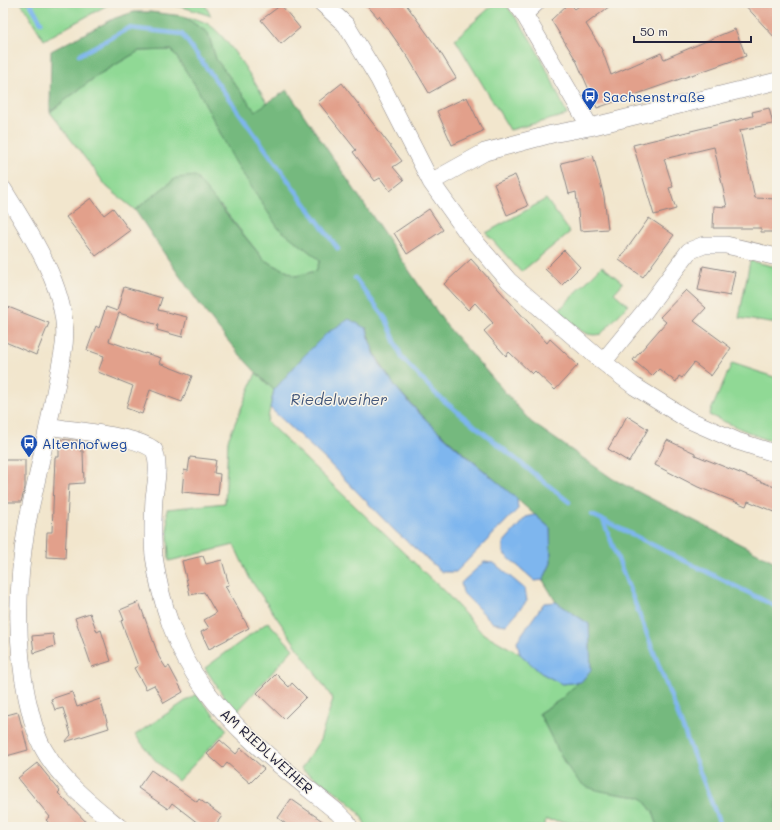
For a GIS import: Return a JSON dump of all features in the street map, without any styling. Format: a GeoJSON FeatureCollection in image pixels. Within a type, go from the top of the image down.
{"type":"FeatureCollection","features":[{"type":"Feature","properties":{"kind":"street"},"geometry":{"type":"LineString","coordinates":[[322,3],[346,25],[378,78],[430,182],[466,231],[509,281],[603,362],[634,386],[687,419],[737,442],[777,454]]}},
{"type":"Feature","properties":{"kind":"street"},"geometry":{"type":"LineString","coordinates":[[525,7],[590,127]]}},
{"type":"Feature","properties":{"kind":"street"},"geometry":{"type":"LineString","coordinates":[[430,182],[485,152],[552,134],[590,127],[777,81]]}},
{"type":"Feature","properties":{"kind":"street"},"geometry":{"type":"LineString","coordinates":[[3,189],[27,227],[50,275],[57,291],[66,330],[48,426],[27,524],[19,589],[21,655],[24,686],[32,718],[43,749],[62,775],[80,795],[119,827]]}},
{"type":"Feature","properties":{"kind":"street"},"geometry":{"type":"LineString","coordinates":[[603,362],[644,312],[689,251],[704,245],[726,245],[777,256]]}},
{"type":"Feature","properties":{"kind":"street","name":"AM RIEDLWEIHER"},"geometry":{"type":"LineString","coordinates":[[48,426],[134,441],[149,446],[154,450],[157,463],[153,535],[158,579],[165,607],[176,637],[193,671],[215,703],[240,729],[337,812],[347,822],[349,827]]}},
{"type":"Feature","properties":{"kind":"green space"},"geometry":{"type":"Polygon","coordinates":[[[21,3],[111,3],[44,40],[21,3]]]}},
{"type":"Feature","properties":{"kind":"green space"},"geometry":{"type":"Polygon","coordinates":[[[165,3],[204,3],[211,16],[186,8],[165,3]]]}},
{"type":"Feature","properties":{"kind":"green space"},"geometry":{"type":"Polygon","coordinates":[[[495,3],[504,3],[524,29],[540,56],[567,115],[510,130],[455,39],[495,3]]]}},
{"type":"Feature","properties":{"kind":"green space"},"geometry":{"type":"Polygon","coordinates":[[[134,12],[150,12],[183,16],[208,33],[216,59],[255,111],[287,90],[446,325],[531,422],[613,479],[777,563],[777,827],[658,827],[653,812],[641,797],[610,793],[586,787],[576,778],[558,751],[539,713],[560,700],[591,670],[589,624],[556,602],[543,580],[551,563],[550,528],[428,422],[393,384],[375,354],[367,328],[327,333],[303,357],[274,390],[235,349],[217,327],[183,281],[135,210],[176,178],[195,176],[264,260],[296,276],[316,271],[320,260],[278,228],[234,160],[197,88],[172,50],[139,51],[98,75],[50,112],[51,51],[115,18],[134,12]]]}},
{"type":"Feature","properties":{"kind":"green space"},"geometry":{"type":"Polygon","coordinates":[[[183,16],[204,22],[221,35],[248,71],[268,104],[255,111],[216,59],[208,33],[183,16]]]}},
{"type":"Feature","properties":{"kind":"green space"},"geometry":{"type":"Polygon","coordinates":[[[172,50],[306,249],[320,260],[316,271],[296,276],[264,260],[221,206],[176,178],[135,210],[107,187],[50,112],[98,75],[139,51],[172,50]]]}},
{"type":"Feature","properties":{"kind":"green space"},"geometry":{"type":"Polygon","coordinates":[[[546,199],[570,232],[521,272],[486,233],[546,199]]]}},
{"type":"Feature","properties":{"kind":"green space"},"geometry":{"type":"Polygon","coordinates":[[[750,261],[777,267],[777,324],[739,318],[750,261]]]}},
{"type":"Feature","properties":{"kind":"green space"},"geometry":{"type":"Polygon","coordinates":[[[602,266],[623,283],[614,293],[628,305],[601,334],[595,335],[583,332],[559,310],[602,266]]]}},
{"type":"Feature","properties":{"kind":"green space"},"geometry":{"type":"Polygon","coordinates":[[[732,363],[777,378],[777,442],[764,439],[709,415],[732,363]]]}},
{"type":"Feature","properties":{"kind":"green space"},"geometry":{"type":"Polygon","coordinates":[[[256,373],[274,390],[267,422],[447,594],[481,632],[520,654],[541,673],[562,684],[581,682],[560,700],[539,713],[565,764],[618,794],[641,797],[653,812],[658,827],[623,827],[546,820],[543,827],[366,827],[356,809],[348,801],[301,769],[320,740],[333,699],[250,579],[234,545],[169,561],[167,509],[225,503],[228,440],[256,373]]]}},
{"type":"Feature","properties":{"kind":"green space"},"geometry":{"type":"Polygon","coordinates":[[[268,622],[293,649],[237,712],[226,700],[205,668],[268,622]]]}},
{"type":"Feature","properties":{"kind":"green space"},"geometry":{"type":"Polygon","coordinates":[[[196,694],[227,730],[178,781],[155,760],[135,735],[196,694]]]}},
{"type":"Feature","properties":{"kind":"water","name":"Riedelweiher"},"geometry":{"type":"Polygon","coordinates":[[[349,319],[367,329],[375,355],[386,375],[419,413],[459,450],[517,499],[518,509],[456,572],[442,572],[395,531],[327,461],[270,408],[274,390],[303,357],[327,333],[349,319]]]}},
{"type":"Feature","properties":{"kind":"water"},"geometry":{"type":"Polygon","coordinates":[[[535,515],[550,528],[551,563],[543,580],[535,581],[503,553],[503,543],[526,517],[535,515]]]}},
{"type":"Feature","properties":{"kind":"water"},"geometry":{"type":"Polygon","coordinates":[[[484,562],[494,563],[525,589],[527,601],[506,625],[493,623],[463,593],[461,583],[484,562]]]}},
{"type":"Feature","properties":{"kind":"water"},"geometry":{"type":"Polygon","coordinates":[[[556,602],[589,624],[591,670],[581,682],[562,684],[541,673],[520,654],[517,641],[544,603],[556,602]]]}},
{"type":"Feature","properties":{"kind":"building"},"geometry":{"type":"Polygon","coordinates":[[[365,3],[405,3],[439,50],[456,78],[429,93],[409,59],[379,16],[378,18],[365,3]]]}},
{"type":"Feature","properties":{"kind":"building"},"geometry":{"type":"Polygon","coordinates":[[[569,3],[575,9],[583,3],[614,3],[586,24],[602,50],[611,75],[661,53],[664,59],[735,29],[746,56],[597,108],[576,60],[551,20],[569,3]]]}},
{"type":"Feature","properties":{"kind":"building"},"geometry":{"type":"Polygon","coordinates":[[[743,3],[777,3],[777,40],[764,26],[743,3]]]}},
{"type":"Feature","properties":{"kind":"building"},"geometry":{"type":"Polygon","coordinates":[[[281,5],[300,28],[281,44],[261,20],[281,5]]]}},
{"type":"Feature","properties":{"kind":"building"},"geometry":{"type":"Polygon","coordinates":[[[342,83],[402,161],[393,167],[404,180],[390,191],[380,178],[375,181],[353,152],[356,150],[318,102],[342,83]]]}},
{"type":"Feature","properties":{"kind":"building"},"geometry":{"type":"Polygon","coordinates":[[[467,97],[483,131],[452,145],[437,111],[467,97]]]}},
{"type":"Feature","properties":{"kind":"building"},"geometry":{"type":"Polygon","coordinates":[[[769,108],[773,124],[740,130],[755,198],[777,199],[777,232],[761,232],[761,228],[713,228],[714,206],[727,207],[714,147],[664,159],[673,187],[669,188],[676,209],[654,215],[633,145],[753,116],[752,112],[769,108]]]}},
{"type":"Feature","properties":{"kind":"building"},"geometry":{"type":"Polygon","coordinates":[[[593,155],[604,196],[608,229],[580,231],[576,192],[569,194],[561,163],[593,155]]]}},
{"type":"Feature","properties":{"kind":"building"},"geometry":{"type":"Polygon","coordinates":[[[515,175],[528,206],[507,215],[494,184],[515,175]]]}},
{"type":"Feature","properties":{"kind":"building"},"geometry":{"type":"Polygon","coordinates":[[[91,198],[104,215],[113,208],[130,231],[96,256],[66,217],[91,198]]]}},
{"type":"Feature","properties":{"kind":"building"},"geometry":{"type":"Polygon","coordinates":[[[429,209],[443,230],[407,254],[394,233],[429,209]]]}},
{"type":"Feature","properties":{"kind":"building"},"geometry":{"type":"Polygon","coordinates":[[[649,218],[674,235],[643,277],[619,260],[649,218]]]}},
{"type":"Feature","properties":{"kind":"building"},"geometry":{"type":"Polygon","coordinates":[[[564,250],[580,267],[562,285],[545,269],[564,250]]]}},
{"type":"Feature","properties":{"kind":"building"},"geometry":{"type":"Polygon","coordinates":[[[471,259],[547,343],[550,339],[578,365],[555,390],[535,371],[532,374],[509,352],[506,356],[484,331],[493,323],[475,303],[468,310],[444,284],[471,259]]]}},
{"type":"Feature","properties":{"kind":"building"},"geometry":{"type":"Polygon","coordinates":[[[703,266],[735,272],[730,296],[698,290],[703,266]]]}},
{"type":"Feature","properties":{"kind":"building"},"geometry":{"type":"Polygon","coordinates":[[[124,287],[162,298],[158,310],[187,317],[182,337],[157,330],[158,325],[119,313],[109,341],[161,358],[159,363],[192,376],[182,402],[150,390],[142,414],[126,408],[133,386],[98,372],[104,356],[87,350],[96,326],[99,328],[106,307],[117,311],[124,287]]]}},
{"type":"Feature","properties":{"kind":"building"},"geometry":{"type":"Polygon","coordinates":[[[686,290],[706,308],[694,321],[731,348],[711,376],[694,363],[682,378],[679,376],[676,382],[659,369],[652,376],[633,360],[666,322],[660,317],[686,290]]]}},
{"type":"Feature","properties":{"kind":"building"},"geometry":{"type":"Polygon","coordinates":[[[3,305],[49,323],[36,355],[3,341],[3,305]]]}},
{"type":"Feature","properties":{"kind":"building"},"geometry":{"type":"Polygon","coordinates":[[[627,416],[648,429],[629,462],[608,449],[627,416]]]}},
{"type":"Feature","properties":{"kind":"building"},"geometry":{"type":"Polygon","coordinates":[[[59,439],[80,441],[80,451],[83,451],[84,483],[69,484],[65,558],[46,557],[47,532],[52,532],[55,457],[59,457],[59,439]]]}},
{"type":"Feature","properties":{"kind":"building"},"geometry":{"type":"Polygon","coordinates":[[[667,440],[695,453],[695,455],[777,488],[777,513],[748,501],[746,506],[698,487],[655,465],[667,440]]]}},
{"type":"Feature","properties":{"kind":"building"},"geometry":{"type":"Polygon","coordinates":[[[190,457],[216,460],[214,473],[220,474],[218,495],[182,492],[184,470],[188,471],[190,457]]]}},
{"type":"Feature","properties":{"kind":"building"},"geometry":{"type":"Polygon","coordinates":[[[3,460],[25,460],[25,488],[21,502],[3,502],[3,460]]]}},
{"type":"Feature","properties":{"kind":"building"},"geometry":{"type":"Polygon","coordinates":[[[203,556],[206,564],[222,560],[229,585],[225,586],[249,628],[209,649],[201,632],[209,628],[204,620],[216,613],[204,592],[190,595],[182,561],[203,556]]]}},
{"type":"Feature","properties":{"kind":"building"},"geometry":{"type":"Polygon","coordinates":[[[139,602],[159,657],[166,668],[169,666],[183,692],[164,703],[154,685],[146,689],[134,668],[138,666],[121,621],[124,620],[120,610],[139,602]]]}},
{"type":"Feature","properties":{"kind":"building"},"geometry":{"type":"Polygon","coordinates":[[[90,613],[97,632],[101,630],[111,661],[92,667],[75,618],[90,613]]]}},
{"type":"Feature","properties":{"kind":"building"},"geometry":{"type":"Polygon","coordinates":[[[53,634],[55,646],[34,653],[32,636],[53,634]]]}},
{"type":"Feature","properties":{"kind":"building"},"geometry":{"type":"Polygon","coordinates":[[[276,674],[289,687],[292,683],[306,697],[284,719],[257,693],[276,674]]]}},
{"type":"Feature","properties":{"kind":"building"},"geometry":{"type":"Polygon","coordinates":[[[72,692],[77,707],[100,699],[109,728],[65,742],[71,735],[63,708],[55,710],[51,699],[72,692]]]}},
{"type":"Feature","properties":{"kind":"building"},"geometry":{"type":"Polygon","coordinates":[[[18,712],[28,750],[3,757],[3,716],[18,712]]]}},
{"type":"Feature","properties":{"kind":"building"},"geometry":{"type":"Polygon","coordinates":[[[220,740],[236,754],[241,748],[264,769],[250,783],[227,763],[223,768],[207,754],[220,740]]]}},
{"type":"Feature","properties":{"kind":"building"},"geometry":{"type":"Polygon","coordinates":[[[37,763],[60,791],[58,793],[91,827],[53,827],[46,820],[50,817],[18,778],[37,763]]]}},
{"type":"Feature","properties":{"kind":"building"},"geometry":{"type":"Polygon","coordinates":[[[151,770],[197,802],[199,799],[222,816],[214,827],[203,827],[172,803],[168,809],[138,788],[151,770]]]}},
{"type":"Feature","properties":{"kind":"building"},"geometry":{"type":"Polygon","coordinates":[[[291,799],[331,827],[290,827],[278,818],[291,799]]]}},
{"type":"Feature","properties":{"kind":"waterway"},"geometry":{"type":"LineString","coordinates":[[30,3],[41,22]]}},
{"type":"Feature","properties":{"kind":"waterway"},"geometry":{"type":"LineString","coordinates":[[79,55],[129,28],[182,34],[338,249]]}},
{"type":"Feature","properties":{"kind":"waterway"},"geometry":{"type":"LineString","coordinates":[[355,278],[386,319],[402,358],[438,396],[569,502]]}},
{"type":"Feature","properties":{"kind":"waterway"},"geometry":{"type":"LineString","coordinates":[[592,515],[603,520],[721,827]]}},
{"type":"Feature","properties":{"kind":"waterway"},"geometry":{"type":"LineString","coordinates":[[603,520],[777,607]]}},
{"type":"Feature","properties":{"kind":"place","name":"Sachsenstraße"},"geometry":{"type":"Point","coordinates":[590,111]}},
{"type":"Feature","properties":{"kind":"place","name":"Altenhofweg"},"geometry":{"type":"Point","coordinates":[29,458]}}]}
